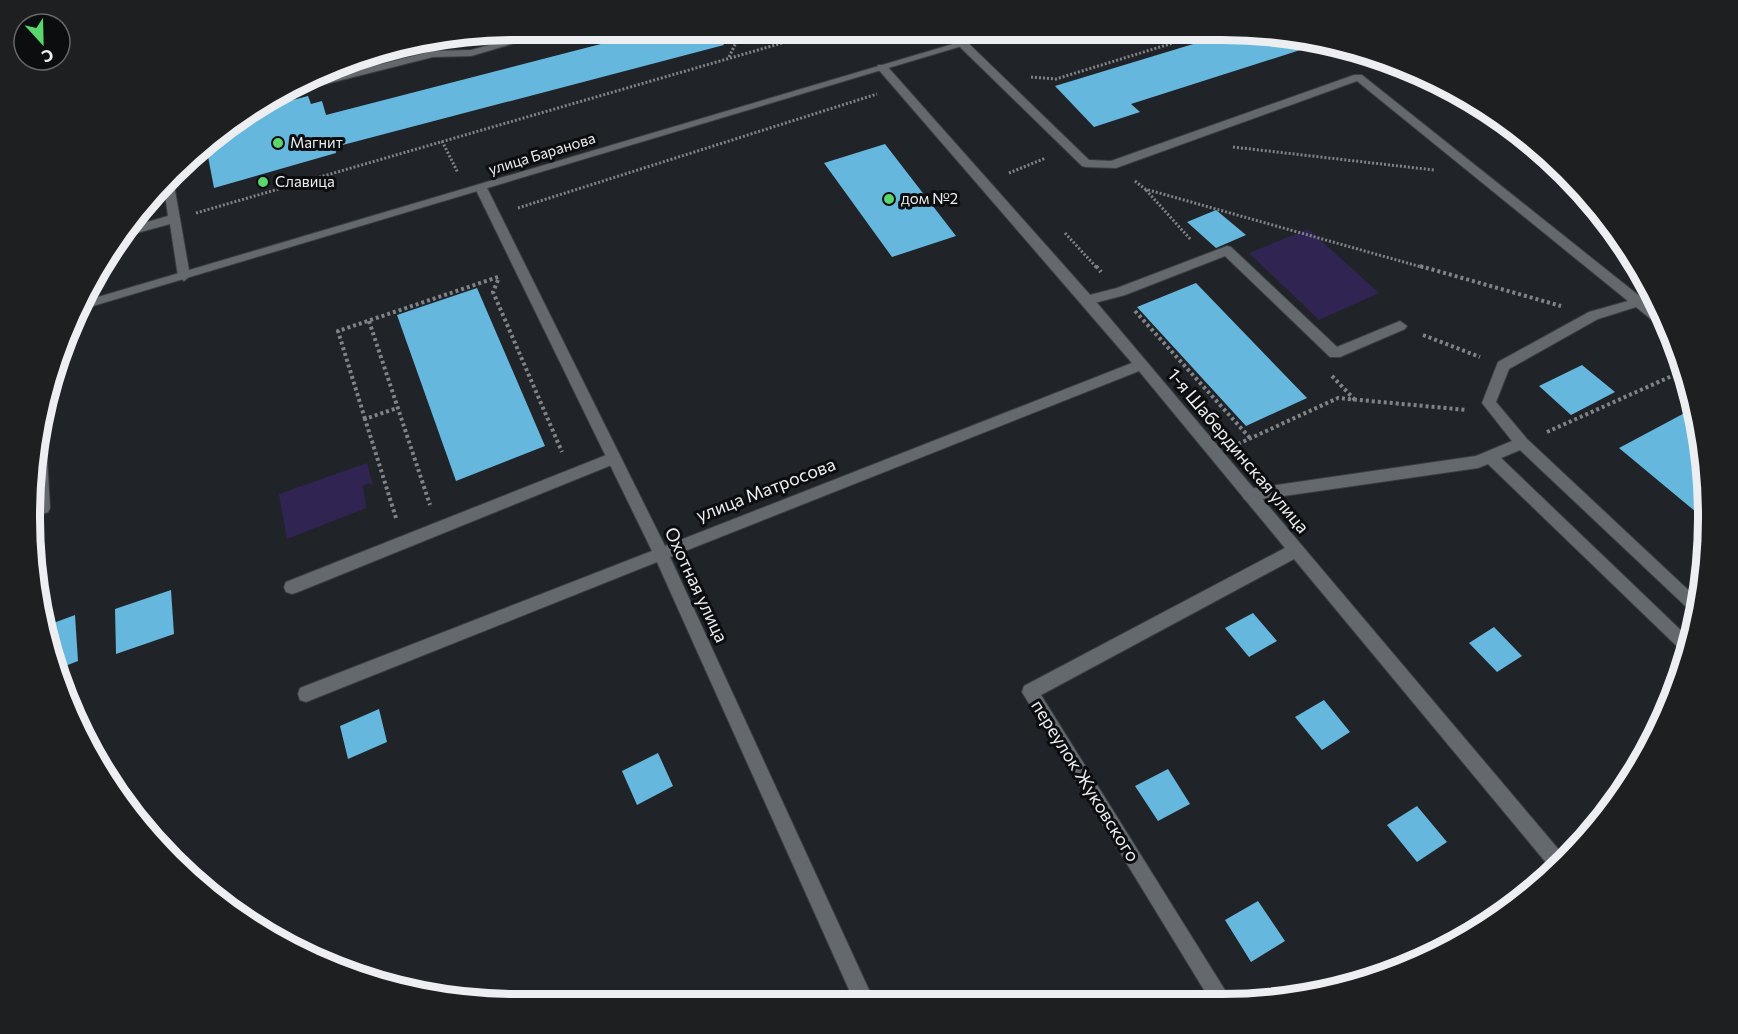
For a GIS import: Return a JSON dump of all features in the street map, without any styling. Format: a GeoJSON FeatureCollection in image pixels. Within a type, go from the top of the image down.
{"type":"FeatureCollection","features":[{"type":"Feature","properties":{"kind":"street"},"geometry":{"type":"LineString","coordinates":[[328,80],[433,54],[471,53],[518,40]]}},
{"type":"Feature","properties":{"kind":"street","name":"улица Баранова"},"geometry":{"type":"LineString","coordinates":[[92,302],[977,40]]}},
{"type":"Feature","properties":{"kind":"street"},"geometry":{"type":"LineString","coordinates":[[963,44],[1086,163],[1112,165],[1358,77],[1650,311]]}},
{"type":"Feature","properties":{"kind":"street","name":"1-я Шабердинская улица"},"geometry":{"type":"LineString","coordinates":[[882,67],[1087,300],[1554,858]]}},
{"type":"Feature","properties":{"kind":"street","name":"Охотная улица"},"geometry":{"type":"LineString","coordinates":[[475,190],[495,216],[660,552],[861,994]]}},
{"type":"Feature","properties":{"kind":"street"},"geometry":{"type":"LineString","coordinates":[[170,191],[184,276]]}},
{"type":"Feature","properties":{"kind":"street"},"geometry":{"type":"LineString","coordinates":[[137,229],[174,219]]}},
{"type":"Feature","properties":{"kind":"street"},"geometry":{"type":"LineString","coordinates":[[1087,300],[1120,292],[1227,250],[1335,353],[1400,326]]}},
{"type":"Feature","properties":{"kind":"street"},"geometry":{"type":"LineString","coordinates":[[1639,302],[1594,315],[1503,366],[1490,403],[1522,443],[1689,602]]}},
{"type":"Feature","properties":{"kind":"street","name":"улица Матросова"},"geometry":{"type":"LineString","coordinates":[[306,694],[660,552],[1140,365]]}},
{"type":"Feature","properties":{"kind":"street"},"geometry":{"type":"LineString","coordinates":[[1249,495],[1478,462],[1522,443]]}},
{"type":"Feature","properties":{"kind":"street"},"geometry":{"type":"LineString","coordinates":[[1490,457],[1681,641]]}},
{"type":"Feature","properties":{"kind":"street"},"geometry":{"type":"LineString","coordinates":[[292,587],[614,458]]}},
{"type":"Feature","properties":{"kind":"street"},"geometry":{"type":"LineString","coordinates":[[41,509],[43,508],[42,488]]}},
{"type":"Feature","properties":{"kind":"street","name":"переулок Жуковского"},"geometry":{"type":"LineString","coordinates":[[1217,994],[1030,692],[1296,550]]}},
{"type":"Feature","properties":{"kind":"path"},"geometry":{"type":"LineString","coordinates":[[729,57],[737,40]]}},
{"type":"Feature","properties":{"kind":"path"},"geometry":{"type":"LineString","coordinates":[[174,219],[791,40]]}},
{"type":"Feature","properties":{"kind":"path"},"geometry":{"type":"LineString","coordinates":[[998,76],[1056,79],[1183,40]]}},
{"type":"Feature","properties":{"kind":"path"},"geometry":{"type":"LineString","coordinates":[[495,216],[899,87]]}},
{"type":"Feature","properties":{"kind":"path"},"geometry":{"type":"LineString","coordinates":[[442,141],[475,190]]}},
{"type":"Feature","properties":{"kind":"path"},"geometry":{"type":"LineString","coordinates":[[1225,147],[1437,171]]}},
{"type":"Feature","properties":{"kind":"path"},"geometry":{"type":"LineString","coordinates":[[1016,182],[1008,173],[1070,148]]}},
{"type":"Feature","properties":{"kind":"path"},"geometry":{"type":"LineString","coordinates":[[1112,165],[1145,189],[1206,257]]}},
{"type":"Feature","properties":{"kind":"path"},"geometry":{"type":"LineString","coordinates":[[1145,189],[1594,315]]}},
{"type":"Feature","properties":{"kind":"path"},"geometry":{"type":"LineString","coordinates":[[1064,233],[1120,292],[1250,438]]}},
{"type":"Feature","properties":{"kind":"path"},"geometry":{"type":"LineString","coordinates":[[495,266],[499,277],[493,292],[572,475]]}},
{"type":"Feature","properties":{"kind":"path"},"geometry":{"type":"LineString","coordinates":[[403,542],[338,331],[499,277]]}},
{"type":"Feature","properties":{"kind":"path"},"geometry":{"type":"LineString","coordinates":[[369,321],[438,528]]}},
{"type":"Feature","properties":{"kind":"path"},"geometry":{"type":"LineString","coordinates":[[1400,326],[1503,366]]}},
{"type":"Feature","properties":{"kind":"path"},"geometry":{"type":"LineString","coordinates":[[1331,375],[1355,400]]}},
{"type":"Feature","properties":{"kind":"path"},"geometry":{"type":"LineString","coordinates":[[1522,443],[1675,375]]}},
{"type":"Feature","properties":{"kind":"path"},"geometry":{"type":"LineString","coordinates":[[1216,454],[1338,398],[1497,412]]}},
{"type":"Feature","properties":{"kind":"path"},"geometry":{"type":"LineString","coordinates":[[365,419],[397,408]]}},
{"type":"Feature","properties":{"kind":"shaded area"},"geometry":{"type":"Polygon","coordinates":[[[1308,229],[1379,293],[1319,320],[1249,253],[1308,229]]]}},
{"type":"Feature","properties":{"kind":"shaded area"},"geometry":{"type":"Polygon","coordinates":[[[367,463],[373,485],[369,483],[363,486],[366,508],[287,539],[279,494],[367,463]]]}},
{"type":"Feature","properties":{"kind":"building"},"geometry":{"type":"Polygon","coordinates":[[[616,40],[721,40],[724,45],[335,147],[336,153],[214,188],[208,155],[252,121],[281,103],[308,96],[311,104],[322,101],[326,115],[616,40]]]}},
{"type":"Feature","properties":{"kind":"building"},"geometry":{"type":"Polygon","coordinates":[[[1206,40],[1252,42],[1305,49],[1131,104],[1140,112],[1094,127],[1055,86],[1206,40]]]}},
{"type":"Feature","properties":{"kind":"building"},"geometry":{"type":"Polygon","coordinates":[[[1475,114],[1511,139],[1540,163],[1475,114]]]}},
{"type":"Feature","properties":{"kind":"building","name":"дом №2"},"geometry":{"type":"Polygon","coordinates":[[[885,144],[956,236],[892,257],[824,163],[885,144]]]}},
{"type":"Feature","properties":{"kind":"building"},"geometry":{"type":"Polygon","coordinates":[[[1216,210],[1246,235],[1216,248],[1187,222],[1216,210]]]}},
{"type":"Feature","properties":{"kind":"building"},"geometry":{"type":"Polygon","coordinates":[[[1196,283],[1307,398],[1246,426],[1137,307],[1196,283]]]}},
{"type":"Feature","properties":{"kind":"building"},"geometry":{"type":"Polygon","coordinates":[[[477,288],[545,446],[456,481],[397,315],[477,288]]]}},
{"type":"Feature","properties":{"kind":"building"},"geometry":{"type":"Polygon","coordinates":[[[1582,365],[1615,392],[1571,415],[1539,386],[1582,365]]]}},
{"type":"Feature","properties":{"kind":"building"},"geometry":{"type":"Polygon","coordinates":[[[1685,413],[1693,455],[1698,513],[1619,448],[1685,413]]]}},
{"type":"Feature","properties":{"kind":"building"},"geometry":{"type":"Polygon","coordinates":[[[171,590],[174,634],[116,654],[115,609],[171,590]]]}},
{"type":"Feature","properties":{"kind":"building"},"geometry":{"type":"Polygon","coordinates":[[[1253,613],[1277,641],[1249,657],[1225,628],[1253,613]]]}},
{"type":"Feature","properties":{"kind":"building"},"geometry":{"type":"Polygon","coordinates":[[[75,615],[78,661],[65,666],[53,623],[75,615]]]}},
{"type":"Feature","properties":{"kind":"building"},"geometry":{"type":"Polygon","coordinates":[[[1494,627],[1522,656],[1497,672],[1469,643],[1494,627]]]}},
{"type":"Feature","properties":{"kind":"building"},"geometry":{"type":"Polygon","coordinates":[[[1324,700],[1350,732],[1322,750],[1295,717],[1324,700]]]}},
{"type":"Feature","properties":{"kind":"building"},"geometry":{"type":"Polygon","coordinates":[[[379,709],[387,742],[348,759],[340,726],[379,709]]]}},
{"type":"Feature","properties":{"kind":"building"},"geometry":{"type":"Polygon","coordinates":[[[658,753],[673,786],[637,805],[622,771],[658,753]]]}},
{"type":"Feature","properties":{"kind":"building"},"geometry":{"type":"Polygon","coordinates":[[[1168,769],[1190,804],[1158,821],[1135,786],[1168,769]]]}},
{"type":"Feature","properties":{"kind":"building"},"geometry":{"type":"Polygon","coordinates":[[[1417,806],[1447,842],[1417,862],[1387,825],[1417,806]]]}},
{"type":"Feature","properties":{"kind":"building"},"geometry":{"type":"Polygon","coordinates":[[[1258,901],[1285,941],[1251,962],[1225,920],[1258,901]]]}},
{"type":"Feature","properties":{"kind":"place","name":"Магнит"},"geometry":{"type":"Point","coordinates":[278,143]}},
{"type":"Feature","properties":{"kind":"place","name":"Славица"},"geometry":{"type":"Point","coordinates":[263,182]}},
{"type":"Feature","properties":{"kind":"place","name":"дом №2"},"geometry":{"type":"Point","coordinates":[889,199]}}]}
